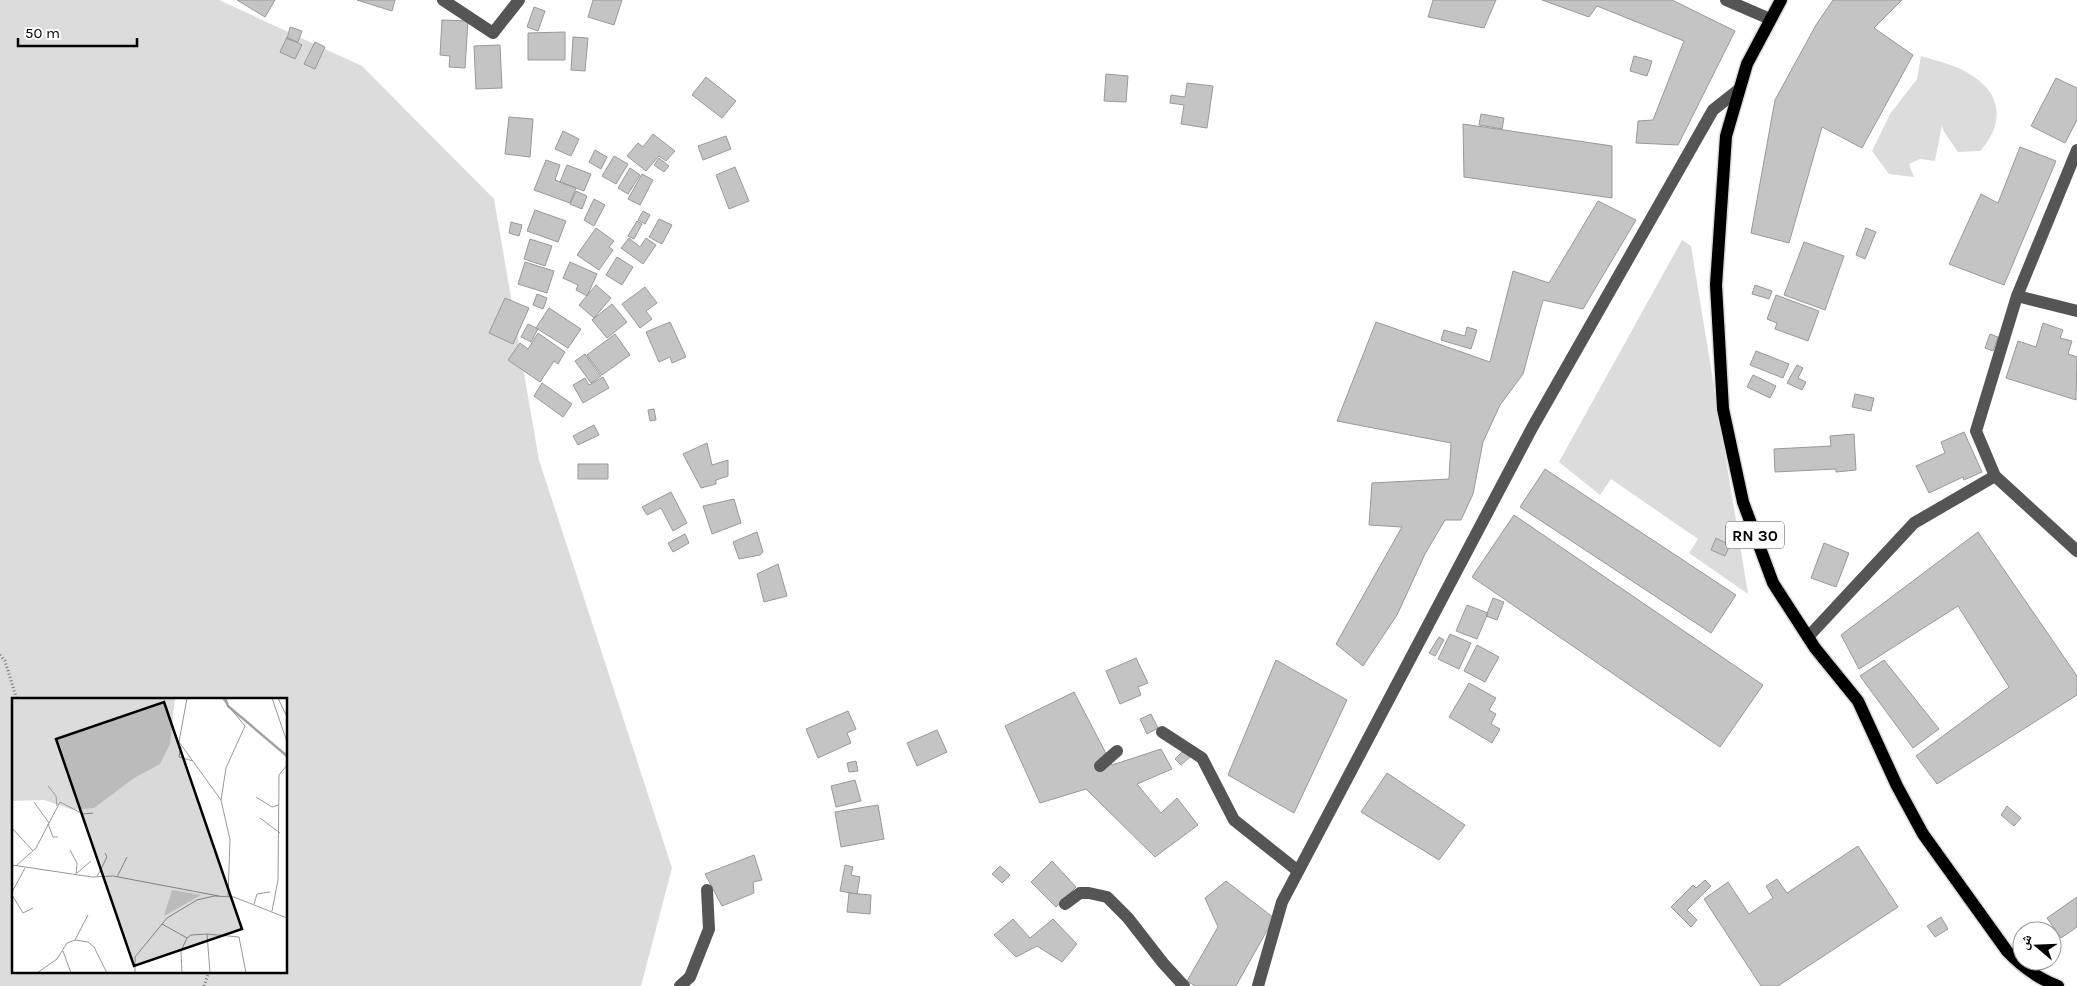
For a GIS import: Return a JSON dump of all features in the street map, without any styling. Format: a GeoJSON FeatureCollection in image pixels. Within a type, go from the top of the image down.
{"type":"FeatureCollection","features":[{"type":"Feature","properties":{"kind":"main road","name":"RN 30"},"geometry":{"type":"LineString","coordinates":[[1781,0],[1747,64],[1737,92],[1726,136],[1716,285],[1723,409],[1743,502],[1773,583],[1808,637],[1858,700],[1897,786],[1923,834],[2007,951],[2023,968],[2043,980],[2058,986]]}},
{"type":"Feature","properties":{"kind":"street"},"geometry":{"type":"LineString","coordinates":[[442,0],[493,33],[519,0]]}},
{"type":"Feature","properties":{"kind":"street"},"geometry":{"type":"LineString","coordinates":[[1726,0],[1770,19]]}},
{"type":"Feature","properties":{"kind":"street"},"geometry":{"type":"LineString","coordinates":[[1258,986],[1282,902],[1532,428],[1713,110],[1737,92]]}},
{"type":"Feature","properties":{"kind":"street"},"geometry":{"type":"LineString","coordinates":[[2077,150],[2017,296],[1976,431],[1996,476],[2077,550]]}},
{"type":"Feature","properties":{"kind":"street"},"geometry":{"type":"LineString","coordinates":[[2017,296],[2077,311]]}},
{"type":"Feature","properties":{"kind":"street"},"geometry":{"type":"LineString","coordinates":[[1808,637],[1914,523],[1996,476]]}},
{"type":"Feature","properties":{"kind":"street"},"geometry":{"type":"LineString","coordinates":[[1162,732],[1202,758],[1234,820],[1298,871]]}},
{"type":"Feature","properties":{"kind":"street"},"geometry":{"type":"LineString","coordinates":[[1100,766],[1117,751]]}},
{"type":"Feature","properties":{"kind":"street"},"geometry":{"type":"LineString","coordinates":[[680,986],[690,978],[709,929],[707,890]]}},
{"type":"Feature","properties":{"kind":"street"},"geometry":{"type":"LineString","coordinates":[[1065,904],[1080,893],[1107,897],[1128,918],[1162,963],[1184,986]]}},
{"type":"Feature","properties":{"kind":"path"},"geometry":{"type":"LineString","coordinates":[[0,655],[5,661],[16,698]]}},
{"type":"Feature","properties":{"kind":"path"},"geometry":{"type":"LineString","coordinates":[[204,986],[208,974]]}},
{"type":"Feature","properties":{"kind":"shaded area"},"geometry":{"type":"Polygon","coordinates":[[[0,0],[219,0],[362,66],[494,199],[539,460],[672,868],[641,986],[0,986],[0,0]]]}},
{"type":"Feature","properties":{"kind":"shaded area"},"geometry":{"type":"Polygon","coordinates":[[[1921,56],[1960,69],[1982,83],[1994,101],[1997,110],[1996,121],[1988,141],[1980,151],[1958,152],[1943,130],[1942,125],[1935,161],[1920,159],[1909,164],[1914,177],[1889,174],[1872,151],[1890,114],[1917,79],[1921,56]]]}},
{"type":"Feature","properties":{"kind":"shaded area"},"geometry":{"type":"Polygon","coordinates":[[[1682,240],[1691,246],[1748,594],[1689,553],[1698,539],[1611,479],[1600,495],[1559,462],[1682,240]]]}},
{"type":"Feature","properties":{"kind":"building"},"geometry":{"type":"Polygon","coordinates":[[[237,0],[275,0],[265,17],[237,0]]]}},
{"type":"Feature","properties":{"kind":"building"},"geometry":{"type":"Polygon","coordinates":[[[357,0],[395,0],[392,11],[357,0]]]}},
{"type":"Feature","properties":{"kind":"building"},"geometry":{"type":"Polygon","coordinates":[[[593,0],[622,0],[614,25],[588,17],[593,0]]]}},
{"type":"Feature","properties":{"kind":"building"},"geometry":{"type":"Polygon","coordinates":[[[1433,0],[1496,0],[1484,28],[1428,17],[1433,0]]]}},
{"type":"Feature","properties":{"kind":"building"},"geometry":{"type":"Polygon","coordinates":[[[1542,0],[1672,0],[1735,31],[1678,145],[1636,143],[1638,121],[1653,120],[1684,41],[1597,6],[1589,17],[1542,0]]]}},
{"type":"Feature","properties":{"kind":"building"},"geometry":{"type":"Polygon","coordinates":[[[1833,0],[1902,0],[1874,28],[1913,55],[1862,148],[1822,127],[1789,243],[1751,233],[1775,100],[1816,25],[1833,0]]]}},
{"type":"Feature","properties":{"kind":"building"},"geometry":{"type":"Polygon","coordinates":[[[534,7],[545,11],[538,31],[527,27],[534,7]]]}},
{"type":"Feature","properties":{"kind":"building"},"geometry":{"type":"Polygon","coordinates":[[[442,20],[468,21],[465,68],[449,67],[450,56],[440,55],[442,20]]]}},
{"type":"Feature","properties":{"kind":"building"},"geometry":{"type":"Polygon","coordinates":[[[290,27],[302,31],[298,42],[287,39],[290,27]]]}},
{"type":"Feature","properties":{"kind":"building"},"geometry":{"type":"Polygon","coordinates":[[[565,32],[565,60],[528,60],[528,33],[565,32]]]}},
{"type":"Feature","properties":{"kind":"building"},"geometry":{"type":"Polygon","coordinates":[[[287,37],[302,45],[295,59],[280,52],[287,37]]]}},
{"type":"Feature","properties":{"kind":"building"},"geometry":{"type":"Polygon","coordinates":[[[573,37],[588,38],[585,71],[571,70],[573,37]]]}},
{"type":"Feature","properties":{"kind":"building"},"geometry":{"type":"Polygon","coordinates":[[[315,42],[325,47],[315,69],[304,64],[315,42]]]}},
{"type":"Feature","properties":{"kind":"building"},"geometry":{"type":"Polygon","coordinates":[[[500,45],[502,88],[476,89],[474,46],[500,45]]]}},
{"type":"Feature","properties":{"kind":"building"},"geometry":{"type":"Polygon","coordinates":[[[1634,56],[1652,61],[1647,76],[1630,71],[1634,56]]]}},
{"type":"Feature","properties":{"kind":"building"},"geometry":{"type":"Polygon","coordinates":[[[1106,74],[1128,76],[1126,102],[1104,101],[1106,74]]]}},
{"type":"Feature","properties":{"kind":"building"},"geometry":{"type":"Polygon","coordinates":[[[706,77],[736,101],[722,118],[692,95],[706,77]]]}},
{"type":"Feature","properties":{"kind":"building"},"geometry":{"type":"Polygon","coordinates":[[[2056,78],[2077,88],[2077,120],[2065,143],[2031,126],[2056,78]]]}},
{"type":"Feature","properties":{"kind":"building"},"geometry":{"type":"Polygon","coordinates":[[[1187,83],[1213,86],[1207,128],[1181,124],[1184,105],[1170,103],[1171,95],[1185,97],[1187,83]]]}},
{"type":"Feature","properties":{"kind":"building"},"geometry":{"type":"Polygon","coordinates":[[[1481,114],[1504,118],[1502,129],[1479,125],[1481,114]]]}},
{"type":"Feature","properties":{"kind":"building"},"geometry":{"type":"Polygon","coordinates":[[[509,117],[533,119],[530,157],[505,154],[509,117]]]}},
{"type":"Feature","properties":{"kind":"building"},"geometry":{"type":"Polygon","coordinates":[[[1463,124],[1612,146],[1612,198],[1464,177],[1463,124]]]}},
{"type":"Feature","properties":{"kind":"building"},"geometry":{"type":"Polygon","coordinates":[[[563,131],[579,139],[571,156],[555,149],[563,131]]]}},
{"type":"Feature","properties":{"kind":"building"},"geometry":{"type":"Polygon","coordinates":[[[653,134],[675,151],[666,161],[659,156],[646,171],[627,156],[638,143],[643,147],[653,134]]]}},
{"type":"Feature","properties":{"kind":"building"},"geometry":{"type":"Polygon","coordinates":[[[726,136],[731,149],[703,160],[698,146],[726,136]]]}},
{"type":"Feature","properties":{"kind":"building"},"geometry":{"type":"Polygon","coordinates":[[[2020,147],[2056,161],[2004,285],[1949,264],[1981,194],[1998,203],[2020,147]]]}},
{"type":"Feature","properties":{"kind":"building"},"geometry":{"type":"Polygon","coordinates":[[[595,150],[607,157],[601,169],[589,162],[595,150]]]}},
{"type":"Feature","properties":{"kind":"building"},"geometry":{"type":"Polygon","coordinates":[[[614,156],[628,164],[616,184],[602,176],[614,156]]]}},
{"type":"Feature","properties":{"kind":"building"},"geometry":{"type":"Polygon","coordinates":[[[659,158],[669,166],[664,172],[654,165],[659,158]]]}},
{"type":"Feature","properties":{"kind":"building"},"geometry":{"type":"Polygon","coordinates":[[[546,160],[560,165],[555,180],[576,188],[570,203],[534,190],[546,160]]]}},
{"type":"Feature","properties":{"kind":"building"},"geometry":{"type":"Polygon","coordinates":[[[567,165],[591,174],[584,191],[560,182],[567,165]]]}},
{"type":"Feature","properties":{"kind":"building"},"geometry":{"type":"Polygon","coordinates":[[[735,167],[749,201],[729,209],[716,175],[735,167]]]}},
{"type":"Feature","properties":{"kind":"building"},"geometry":{"type":"Polygon","coordinates":[[[630,168],[640,175],[628,194],[618,188],[630,168]]]}},
{"type":"Feature","properties":{"kind":"building"},"geometry":{"type":"Polygon","coordinates":[[[642,174],[653,180],[640,205],[628,199],[642,174]]]}},
{"type":"Feature","properties":{"kind":"building"},"geometry":{"type":"Polygon","coordinates":[[[576,191],[587,196],[582,209],[570,204],[576,191]]]}},
{"type":"Feature","properties":{"kind":"building"},"geometry":{"type":"Polygon","coordinates":[[[594,199],[605,205],[594,226],[584,220],[594,199]]]}},
{"type":"Feature","properties":{"kind":"building"},"geometry":{"type":"Polygon","coordinates":[[[1598,201],[1636,220],[1583,309],[1543,300],[1523,374],[1500,405],[1483,442],[1473,494],[1461,520],[1445,520],[1425,554],[1397,615],[1363,666],[1336,644],[1402,527],[1369,525],[1372,483],[1449,479],[1451,443],[1337,421],[1376,322],[1490,362],[1513,271],[1549,283],[1598,201]]]}},
{"type":"Feature","properties":{"kind":"building"},"geometry":{"type":"Polygon","coordinates":[[[535,210],[566,221],[558,242],[527,231],[535,210]]]}},
{"type":"Feature","properties":{"kind":"building"},"geometry":{"type":"Polygon","coordinates":[[[643,211],[650,215],[645,224],[638,220],[643,211]]]}},
{"type":"Feature","properties":{"kind":"building"},"geometry":{"type":"Polygon","coordinates":[[[659,219],[672,225],[662,244],[649,237],[659,219]]]}},
{"type":"Feature","properties":{"kind":"building"},"geometry":{"type":"Polygon","coordinates":[[[637,221],[642,224],[634,239],[628,236],[637,221]]]}},
{"type":"Feature","properties":{"kind":"building"},"geometry":{"type":"Polygon","coordinates":[[[511,222],[522,225],[519,236],[509,233],[511,222]]]}},
{"type":"Feature","properties":{"kind":"building"},"geometry":{"type":"Polygon","coordinates":[[[596,228],[614,241],[609,247],[613,250],[599,270],[577,255],[596,228]]]}},
{"type":"Feature","properties":{"kind":"building"},"geometry":{"type":"Polygon","coordinates":[[[1866,228],[1876,232],[1865,259],[1856,255],[1866,228]]]}},
{"type":"Feature","properties":{"kind":"building"},"geometry":{"type":"Polygon","coordinates":[[[629,238],[640,247],[646,238],[656,245],[643,264],[621,248],[629,238]]]}},
{"type":"Feature","properties":{"kind":"building"},"geometry":{"type":"Polygon","coordinates":[[[530,239],[552,246],[545,266],[524,259],[530,239]]]}},
{"type":"Feature","properties":{"kind":"building"},"geometry":{"type":"Polygon","coordinates":[[[1804,242],[1844,256],[1825,310],[1784,295],[1804,242]]]}},
{"type":"Feature","properties":{"kind":"building"},"geometry":{"type":"Polygon","coordinates":[[[617,257],[633,267],[622,285],[606,275],[617,257]]]}},
{"type":"Feature","properties":{"kind":"building"},"geometry":{"type":"Polygon","coordinates":[[[525,262],[554,271],[547,293],[518,284],[525,262]]]}},
{"type":"Feature","properties":{"kind":"building"},"geometry":{"type":"Polygon","coordinates":[[[570,262],[597,274],[587,296],[576,290],[578,285],[563,278],[570,262]]]}},
{"type":"Feature","properties":{"kind":"building"},"geometry":{"type":"Polygon","coordinates":[[[596,285],[611,298],[594,318],[579,305],[596,285]]]}},
{"type":"Feature","properties":{"kind":"building"},"geometry":{"type":"Polygon","coordinates":[[[1755,285],[1772,291],[1769,299],[1752,294],[1755,285]]]}},
{"type":"Feature","properties":{"kind":"building"},"geometry":{"type":"Polygon","coordinates":[[[645,287],[657,303],[646,311],[652,319],[640,328],[622,304],[645,287]]]}},
{"type":"Feature","properties":{"kind":"building"},"geometry":{"type":"Polygon","coordinates":[[[537,294],[547,298],[543,309],[533,305],[537,294]]]}},
{"type":"Feature","properties":{"kind":"building"},"geometry":{"type":"Polygon","coordinates":[[[1776,295],[1819,311],[1808,341],[1775,329],[1777,323],[1767,319],[1776,295]]]}},
{"type":"Feature","properties":{"kind":"building"},"geometry":{"type":"Polygon","coordinates":[[[505,298],[529,308],[513,344],[489,333],[505,298]]]}},
{"type":"Feature","properties":{"kind":"building"},"geometry":{"type":"Polygon","coordinates":[[[612,304],[627,322],[607,338],[592,320],[612,304]]]}},
{"type":"Feature","properties":{"kind":"building"},"geometry":{"type":"Polygon","coordinates":[[[549,308],[581,329],[568,348],[536,328],[549,308]]]}},
{"type":"Feature","properties":{"kind":"building"},"geometry":{"type":"Polygon","coordinates":[[[670,322],[686,357],[672,363],[670,357],[659,362],[646,332],[670,322]]]}},
{"type":"Feature","properties":{"kind":"building"},"geometry":{"type":"Polygon","coordinates":[[[2043,323],[2063,330],[2060,338],[2072,341],[2068,354],[2077,357],[2076,400],[2006,378],[2018,341],[2036,347],[2043,323]]]}},
{"type":"Feature","properties":{"kind":"building"},"geometry":{"type":"Polygon","coordinates":[[[528,324],[538,329],[531,342],[521,337],[528,324]]]}},
{"type":"Feature","properties":{"kind":"building"},"geometry":{"type":"Polygon","coordinates":[[[1467,327],[1477,330],[1471,349],[1441,340],[1444,330],[1465,336],[1467,327]]]}},
{"type":"Feature","properties":{"kind":"building"},"geometry":{"type":"Polygon","coordinates":[[[538,333],[565,352],[558,364],[554,361],[540,382],[508,360],[520,343],[528,349],[538,333]]]}},
{"type":"Feature","properties":{"kind":"building"},"geometry":{"type":"Polygon","coordinates":[[[615,334],[630,355],[602,375],[587,355],[615,334]]]}},
{"type":"Feature","properties":{"kind":"building"},"geometry":{"type":"Polygon","coordinates":[[[1990,334],[1998,337],[1993,351],[1985,348],[1990,334]]]}},
{"type":"Feature","properties":{"kind":"building"},"geometry":{"type":"Polygon","coordinates":[[[1756,351],[1789,364],[1783,378],[1750,365],[1756,351]]]}},
{"type":"Feature","properties":{"kind":"building"},"geometry":{"type":"Polygon","coordinates":[[[585,354],[601,376],[591,383],[575,361],[585,354]]]}},
{"type":"Feature","properties":{"kind":"building"},"geometry":{"type":"Polygon","coordinates":[[[1797,365],[1803,368],[1798,378],[1806,382],[1802,390],[1787,383],[1797,365]]]}},
{"type":"Feature","properties":{"kind":"building"},"geometry":{"type":"Polygon","coordinates":[[[1753,375],[1776,386],[1770,398],[1747,387],[1753,375]]]}},
{"type":"Feature","properties":{"kind":"building"},"geometry":{"type":"Polygon","coordinates":[[[603,377],[609,388],[583,403],[573,385],[585,378],[589,385],[603,377]]]}},
{"type":"Feature","properties":{"kind":"building"},"geometry":{"type":"Polygon","coordinates":[[[542,383],[572,404],[563,417],[534,396],[542,383]]]}},
{"type":"Feature","properties":{"kind":"building"},"geometry":{"type":"Polygon","coordinates":[[[1855,394],[1874,398],[1871,411],[1852,407],[1855,394]]]}},
{"type":"Feature","properties":{"kind":"building"},"geometry":{"type":"Polygon","coordinates":[[[654,409],[656,420],[650,421],[648,410],[654,409]]]}},
{"type":"Feature","properties":{"kind":"building"},"geometry":{"type":"Polygon","coordinates":[[[594,425],[599,435],[578,445],[573,436],[594,425]]]}},
{"type":"Feature","properties":{"kind":"building"},"geometry":{"type":"Polygon","coordinates":[[[1964,432],[1982,472],[1964,480],[1963,477],[1929,493],[1916,466],[1945,453],[1941,442],[1964,432]]]}},
{"type":"Feature","properties":{"kind":"building"},"geometry":{"type":"Polygon","coordinates":[[[1854,434],[1856,470],[1836,472],[1836,469],[1775,472],[1774,449],[1831,446],[1830,436],[1854,434]]]}},
{"type":"Feature","properties":{"kind":"building"},"geometry":{"type":"Polygon","coordinates":[[[707,443],[712,465],[728,460],[728,476],[716,480],[716,484],[701,488],[683,454],[707,443]]]}},
{"type":"Feature","properties":{"kind":"building"},"geometry":{"type":"Polygon","coordinates":[[[578,464],[608,464],[608,479],[578,479],[578,464]]]}},
{"type":"Feature","properties":{"kind":"building"},"geometry":{"type":"Polygon","coordinates":[[[1545,469],[1736,595],[1711,633],[1520,507],[1545,469]]]}},
{"type":"Feature","properties":{"kind":"building"},"geometry":{"type":"Polygon","coordinates":[[[671,492],[687,523],[673,531],[661,508],[647,515],[642,507],[671,492]]]}},
{"type":"Feature","properties":{"kind":"building"},"geometry":{"type":"Polygon","coordinates":[[[734,499],[741,523],[712,534],[703,506],[734,499]]]}},
{"type":"Feature","properties":{"kind":"building"},"geometry":{"type":"Polygon","coordinates":[[[1514,515],[1763,685],[1720,747],[1472,577],[1514,515]]]}},
{"type":"Feature","properties":{"kind":"building"},"geometry":{"type":"Polygon","coordinates":[[[757,532],[763,552],[760,555],[739,559],[733,542],[757,532]]]}},
{"type":"Feature","properties":{"kind":"building"},"geometry":{"type":"Polygon","coordinates":[[[1978,532],[2077,676],[2077,695],[1937,784],[1916,756],[2009,687],[1958,606],[1859,669],[1841,635],[1978,532]]]}},
{"type":"Feature","properties":{"kind":"building"},"geometry":{"type":"Polygon","coordinates":[[[685,534],[689,543],[673,552],[668,543],[685,534]]]}},
{"type":"Feature","properties":{"kind":"building"},"geometry":{"type":"Polygon","coordinates":[[[1716,538],[1730,545],[1725,556],[1711,550],[1716,538]]]}},
{"type":"Feature","properties":{"kind":"building"},"geometry":{"type":"Polygon","coordinates":[[[1824,543],[1849,553],[1836,587],[1811,578],[1824,543]]]}},
{"type":"Feature","properties":{"kind":"building"},"geometry":{"type":"Polygon","coordinates":[[[778,564],[787,596],[764,602],[757,574],[778,564]]]}},
{"type":"Feature","properties":{"kind":"building"},"geometry":{"type":"Polygon","coordinates":[[[1493,598],[1504,602],[1497,620],[1486,616],[1493,598]]]}},
{"type":"Feature","properties":{"kind":"building"},"geometry":{"type":"Polygon","coordinates":[[[1467,605],[1488,613],[1477,639],[1456,631],[1467,605]]]}},
{"type":"Feature","properties":{"kind":"building"},"geometry":{"type":"Polygon","coordinates":[[[1450,634],[1471,643],[1459,669],[1438,659],[1450,634]]]}},
{"type":"Feature","properties":{"kind":"building"},"geometry":{"type":"Polygon","coordinates":[[[1439,637],[1444,640],[1435,656],[1429,653],[1439,637]]]}},
{"type":"Feature","properties":{"kind":"building"},"geometry":{"type":"Polygon","coordinates":[[[1477,645],[1499,657],[1485,682],[1464,671],[1477,645]]]}},
{"type":"Feature","properties":{"kind":"building"},"geometry":{"type":"Polygon","coordinates":[[[1136,658],[1148,683],[1138,687],[1141,695],[1120,704],[1106,671],[1136,658]]]}},
{"type":"Feature","properties":{"kind":"building"},"geometry":{"type":"Polygon","coordinates":[[[1276,660],[1347,700],[1294,813],[1228,775],[1276,660]]]}},
{"type":"Feature","properties":{"kind":"building"},"geometry":{"type":"Polygon","coordinates":[[[1884,660],[1939,729],[1913,748],[1860,676],[1884,660]]]}},
{"type":"Feature","properties":{"kind":"building"},"geometry":{"type":"Polygon","coordinates":[[[1469,683],[1496,698],[1489,710],[1496,714],[1491,724],[1500,729],[1492,743],[1449,717],[1469,683]]]}},
{"type":"Feature","properties":{"kind":"building"},"geometry":{"type":"Polygon","coordinates":[[[1074,692],[1112,765],[1161,749],[1172,769],[1137,784],[1161,813],[1177,798],[1198,825],[1155,857],[1086,789],[1040,803],[1005,726],[1074,692]]]}},
{"type":"Feature","properties":{"kind":"building"},"geometry":{"type":"Polygon","coordinates":[[[848,711],[856,729],[847,733],[851,743],[818,758],[806,729],[848,711]]]}},
{"type":"Feature","properties":{"kind":"building"},"geometry":{"type":"Polygon","coordinates":[[[1151,714],[1158,728],[1147,734],[1140,719],[1151,714]]]}},
{"type":"Feature","properties":{"kind":"building"},"geometry":{"type":"Polygon","coordinates":[[[937,730],[947,752],[917,766],[907,743],[937,730]]]}},
{"type":"Feature","properties":{"kind":"building"},"geometry":{"type":"Polygon","coordinates":[[[1185,749],[1191,756],[1181,765],[1175,759],[1185,749]]]}},
{"type":"Feature","properties":{"kind":"building"},"geometry":{"type":"Polygon","coordinates":[[[856,761],[858,771],[849,772],[847,763],[856,761]]]}},
{"type":"Feature","properties":{"kind":"building"},"geometry":{"type":"Polygon","coordinates":[[[1387,773],[1465,825],[1439,860],[1361,812],[1387,773]]]}},
{"type":"Feature","properties":{"kind":"building"},"geometry":{"type":"Polygon","coordinates":[[[855,780],[861,801],[836,807],[831,786],[855,780]]]}},
{"type":"Feature","properties":{"kind":"building"},"geometry":{"type":"Polygon","coordinates":[[[878,805],[884,839],[841,847],[835,812],[878,805]]]}},
{"type":"Feature","properties":{"kind":"building"},"geometry":{"type":"Polygon","coordinates":[[[2007,806],[2021,818],[2014,826],[2001,815],[2007,806]]]}},
{"type":"Feature","properties":{"kind":"building"},"geometry":{"type":"Polygon","coordinates":[[[1858,846],[1898,907],[1778,986],[1761,986],[1704,899],[1728,882],[1749,914],[1773,898],[1766,886],[1777,879],[1787,893],[1858,846]]]}},
{"type":"Feature","properties":{"kind":"building"},"geometry":{"type":"Polygon","coordinates":[[[754,855],[762,880],[753,882],[754,893],[722,906],[705,874],[754,855]]]}},
{"type":"Feature","properties":{"kind":"building"},"geometry":{"type":"Polygon","coordinates":[[[1052,861],[1076,887],[1056,907],[1031,882],[1052,861]]]}},
{"type":"Feature","properties":{"kind":"building"},"geometry":{"type":"Polygon","coordinates":[[[845,865],[853,867],[851,875],[860,877],[857,894],[840,891],[845,865]]]}},
{"type":"Feature","properties":{"kind":"building"},"geometry":{"type":"Polygon","coordinates":[[[1000,866],[1010,875],[1002,883],[992,874],[1000,866]]]}},
{"type":"Feature","properties":{"kind":"building"},"geometry":{"type":"Polygon","coordinates":[[[1705,880],[1711,886],[1687,910],[1697,920],[1691,927],[1671,907],[1693,885],[1696,888],[1705,880]]]}},
{"type":"Feature","properties":{"kind":"building"},"geometry":{"type":"Polygon","coordinates":[[[1226,881],[1274,918],[1236,986],[1195,986],[1187,981],[1218,927],[1205,898],[1226,881]]]}},
{"type":"Feature","properties":{"kind":"building"},"geometry":{"type":"Polygon","coordinates":[[[849,893],[871,895],[870,914],[847,912],[849,893]]]}},
{"type":"Feature","properties":{"kind":"building"},"geometry":{"type":"Polygon","coordinates":[[[2077,897],[2077,927],[2062,937],[2062,921],[2049,921],[2047,918],[2077,897]]]}},
{"type":"Feature","properties":{"kind":"building"},"geometry":{"type":"Polygon","coordinates":[[[1941,917],[1948,929],[1935,937],[1927,926],[1941,917]]]}},
{"type":"Feature","properties":{"kind":"building"},"geometry":{"type":"Polygon","coordinates":[[[1013,919],[1030,938],[1053,919],[1077,944],[1062,962],[1037,946],[1016,957],[994,935],[1013,919]]]}}]}
